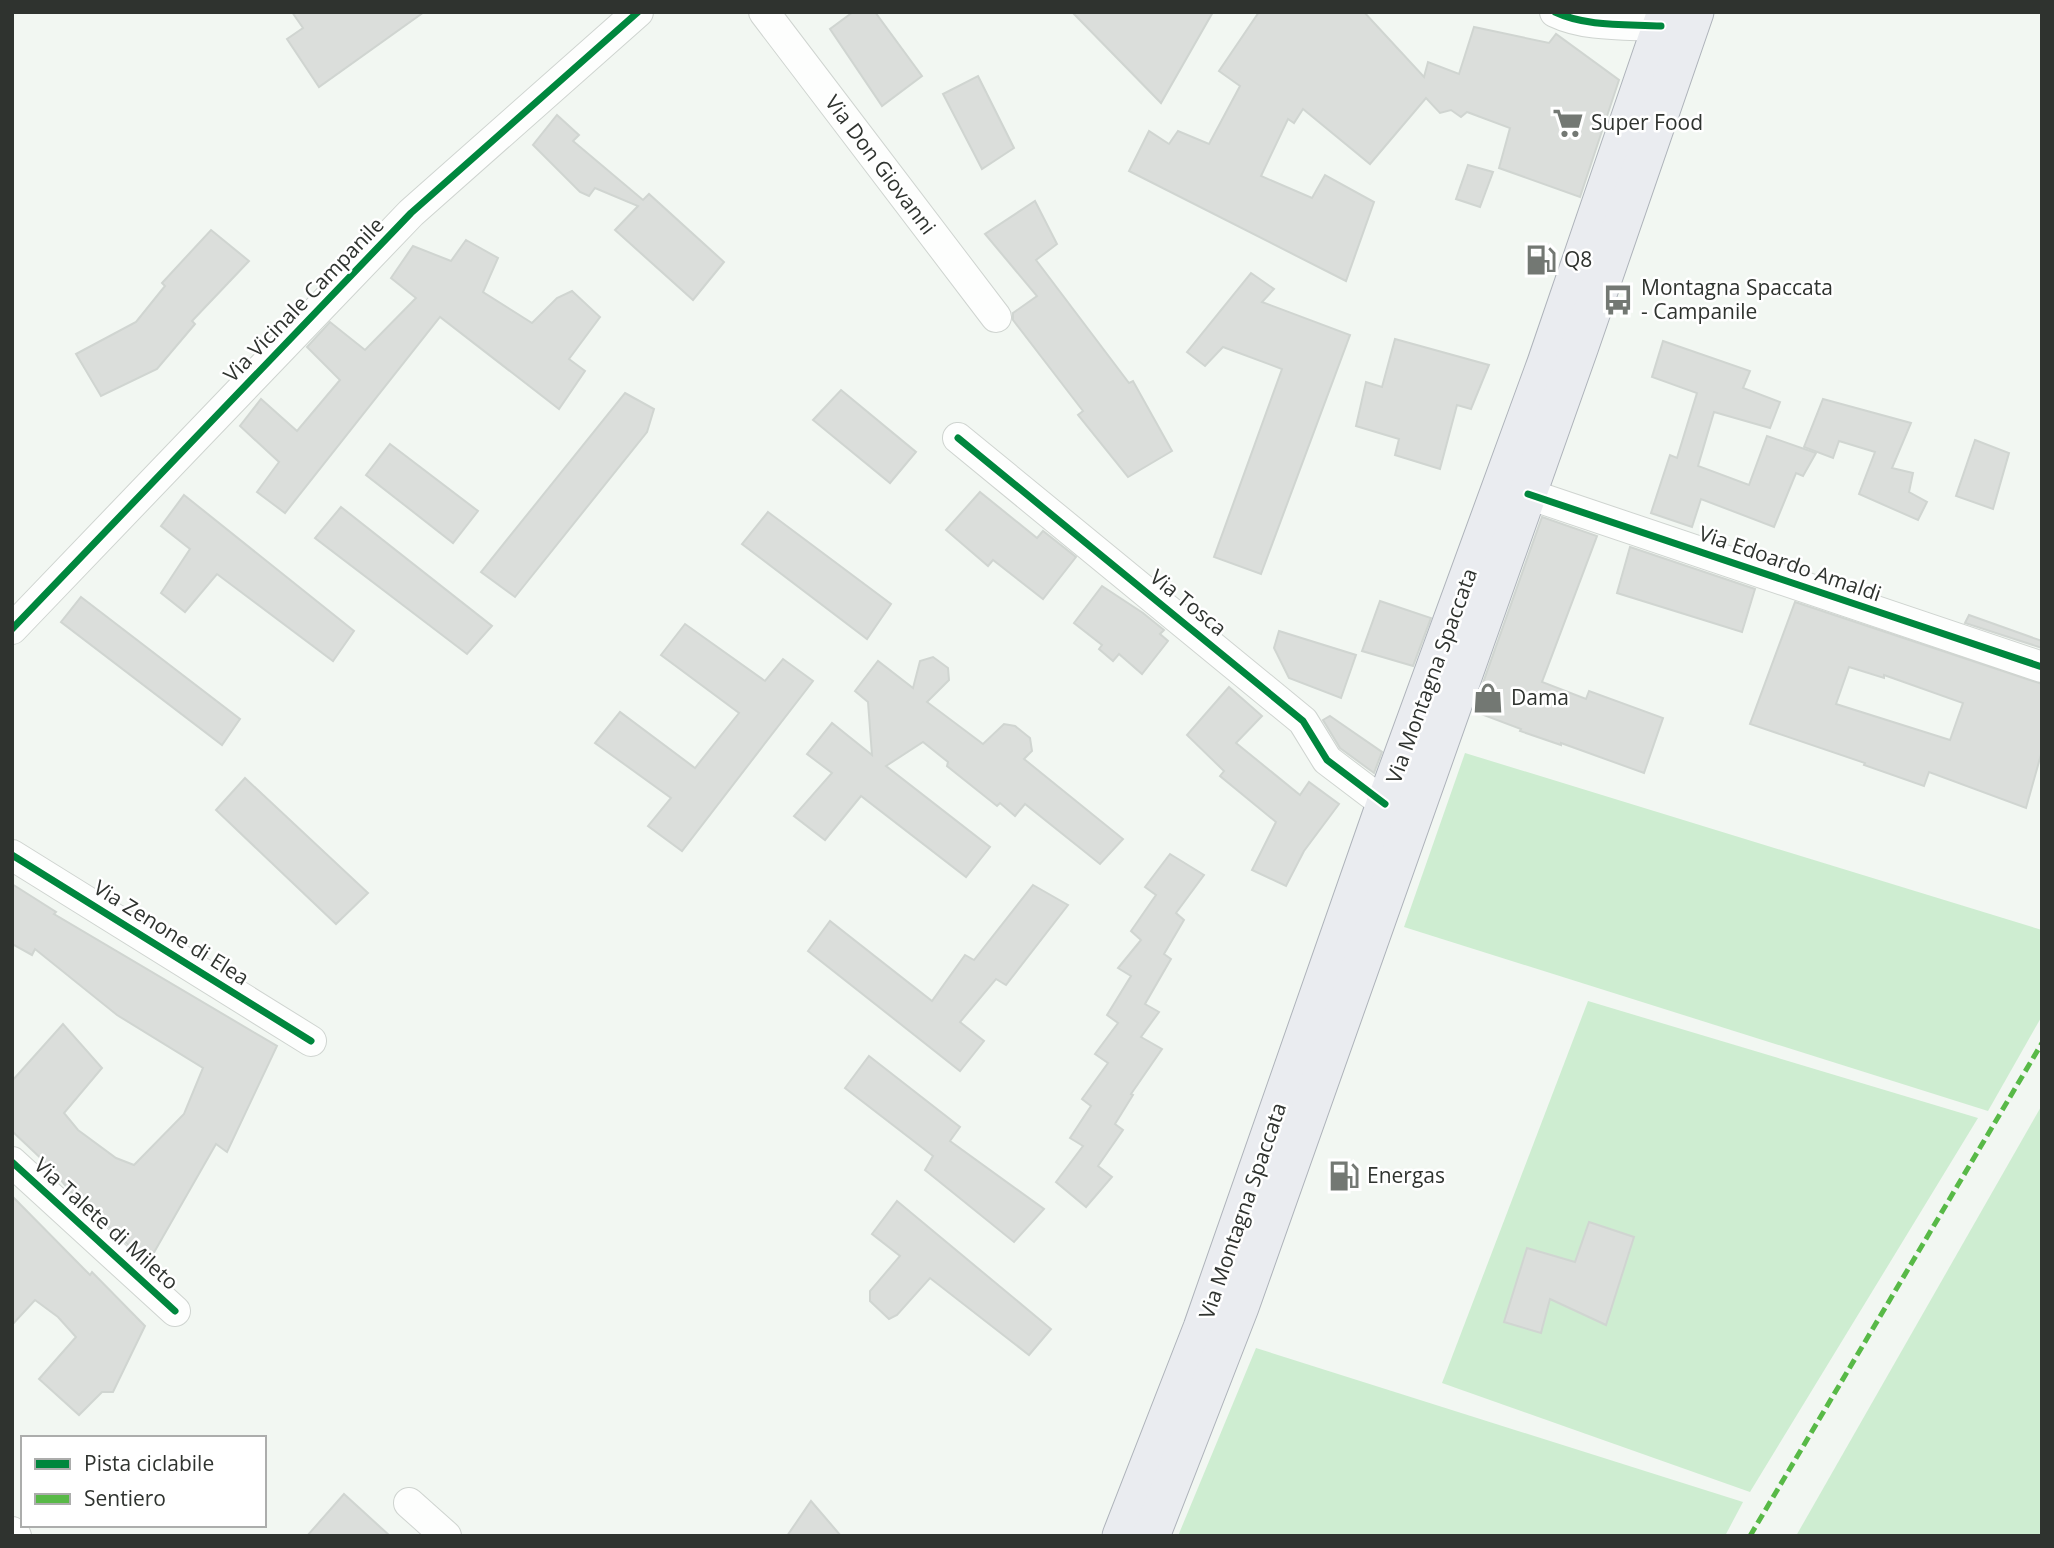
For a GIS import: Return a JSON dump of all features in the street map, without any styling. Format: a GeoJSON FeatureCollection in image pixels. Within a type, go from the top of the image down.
{"type":"FeatureCollection","features":[{"type":"Feature","properties":{"kind":"main road","name":"Via Montagna Spaccata"},"geometry":{"type":"LineString","coordinates":[[1151,1536],[1240,1307],[1528,495],[1695,12]]}},
{"type":"Feature","properties":{"kind":"main road","name":"Via Montagna Spaccata"},"geometry":{"type":"LineString","coordinates":[[1121,1536],[1202,1328],[1385,804],[1546,363],[1663,19]]}},
{"type":"Feature","properties":{"kind":"street","name":"Via Vicinale Campanile"},"geometry":{"type":"LineString","coordinates":[[12,629],[411,213],[638,12]]}},
{"type":"Feature","properties":{"kind":"street","name":"Via Don Giovanni"},"geometry":{"type":"LineString","coordinates":[[764,12],[996,317]]}},
{"type":"Feature","properties":{"kind":"street"},"geometry":{"type":"LineString","coordinates":[[1555,12],[1567,18],[1595,22],[1663,19]]}},
{"type":"Feature","properties":{"kind":"street","name":"Via Tosca"},"geometry":{"type":"LineString","coordinates":[[958,438],[1303,721],[1327,760],[1385,804]]}},
{"type":"Feature","properties":{"kind":"street","name":"Via Edoardo Amaldi"},"geometry":{"type":"LineString","coordinates":[[1528,495],[2042,667]]}},
{"type":"Feature","properties":{"kind":"street","name":"Via Zenone di Elea"},"geometry":{"type":"LineString","coordinates":[[12,855],[311,1041]]}},
{"type":"Feature","properties":{"kind":"street","name":"Via Talete di Mileto"},"geometry":{"type":"LineString","coordinates":[[12,1162],[176,1311]]}},
{"type":"Feature","properties":{"kind":"street"},"geometry":{"type":"LineString","coordinates":[[410,1503],[446,1536]]}},
{"type":"Feature","properties":{"kind":"street"},"geometry":{"type":"LineString","coordinates":[[12,1532],[16,1536]]}},
{"type":"Feature","properties":{"kind":"green space"},"geometry":{"type":"Polygon","coordinates":[[[1465,753],[2042,930],[2042,1016],[1988,1111],[1404,927],[1465,753]]]}},
{"type":"Feature","properties":{"kind":"green space"},"geometry":{"type":"Polygon","coordinates":[[[1588,1001],[1978,1118],[1750,1492],[1442,1383],[1588,1001]]]}},
{"type":"Feature","properties":{"kind":"green space"},"geometry":{"type":"Polygon","coordinates":[[[2042,1105],[2042,1536],[1796,1536],[2042,1105]]]}},
{"type":"Feature","properties":{"kind":"green space"},"geometry":{"type":"Polygon","coordinates":[[[1256,1348],[1743,1502],[1725,1536],[1178,1536],[1256,1348]]]}},
{"type":"Feature","properties":{"kind":"building"},"geometry":{"type":"Polygon","coordinates":[[[292,12],[424,12],[319,87],[287,39],[303,28],[292,12]]]}},
{"type":"Feature","properties":{"kind":"building"},"geometry":{"type":"Polygon","coordinates":[[[853,12],[875,12],[922,76],[882,106],[830,29],[853,12]]]}},
{"type":"Feature","properties":{"kind":"building"},"geometry":{"type":"Polygon","coordinates":[[[1072,12],[1213,12],[1161,103],[1072,12]]]}},
{"type":"Feature","properties":{"kind":"building"},"geometry":{"type":"Polygon","coordinates":[[[1259,12],[1364,12],[1424,77],[1428,62],[1459,74],[1474,27],[1549,43],[1556,34],[1619,80],[1580,197],[1499,168],[1510,128],[1467,112],[1461,117],[1451,110],[1440,113],[1426,98],[1370,164],[1303,109],[1294,123],[1288,119],[1261,176],[1312,198],[1325,175],[1374,202],[1346,281],[1129,171],[1149,131],[1169,144],[1178,131],[1209,144],[1240,86],[1219,71],[1259,12]]]}},
{"type":"Feature","properties":{"kind":"building"},"geometry":{"type":"Polygon","coordinates":[[[978,76],[1014,148],[982,169],[943,94],[978,76]]]}},
{"type":"Feature","properties":{"kind":"building"},"geometry":{"type":"Polygon","coordinates":[[[557,115],[579,135],[573,141],[643,200],[649,194],[724,262],[693,300],[615,230],[638,206],[595,188],[589,196],[580,192],[533,145],[557,115]]]}},
{"type":"Feature","properties":{"kind":"building"},"geometry":{"type":"Polygon","coordinates":[[[1468,165],[1493,172],[1480,207],[1456,199],[1468,165]]]}},
{"type":"Feature","properties":{"kind":"building"},"geometry":{"type":"Polygon","coordinates":[[[1035,201],[1057,244],[1036,260],[1129,383],[1133,381],[1172,451],[1128,477],[1078,415],[1083,411],[1013,320],[1013,313],[1037,296],[985,234],[1035,201]]]}},
{"type":"Feature","properties":{"kind":"building"},"geometry":{"type":"Polygon","coordinates":[[[211,230],[249,261],[192,321],[195,324],[157,369],[101,396],[76,354],[136,322],[165,286],[162,283],[211,230]]]}},
{"type":"Feature","properties":{"kind":"building"},"geometry":{"type":"Polygon","coordinates":[[[466,240],[498,258],[483,292],[532,323],[557,298],[572,291],[600,317],[569,359],[585,371],[559,409],[440,317],[285,513],[257,492],[279,462],[240,426],[261,399],[297,431],[340,380],[307,347],[330,322],[365,350],[416,298],[391,278],[413,246],[451,261],[466,240]]]}},
{"type":"Feature","properties":{"kind":"building"},"geometry":{"type":"Polygon","coordinates":[[[1251,273],[1274,289],[1262,302],[1350,335],[1261,574],[1214,557],[1282,369],[1223,347],[1205,366],[1187,352],[1251,273]]]}},
{"type":"Feature","properties":{"kind":"building"},"geometry":{"type":"Polygon","coordinates":[[[1395,339],[1489,365],[1471,409],[1457,405],[1440,469],[1395,455],[1399,439],[1356,426],[1366,382],[1382,387],[1395,339]]]}},
{"type":"Feature","properties":{"kind":"building"},"geometry":{"type":"Polygon","coordinates":[[[1663,341],[1750,371],[1743,388],[1780,402],[1770,428],[1714,412],[1698,466],[1749,485],[1767,436],[1816,453],[1803,476],[1796,473],[1774,527],[1701,499],[1692,527],[1651,513],[1670,455],[1677,458],[1697,393],[1652,377],[1663,341]]]}},
{"type":"Feature","properties":{"kind":"building"},"geometry":{"type":"Polygon","coordinates":[[[841,390],[916,452],[890,483],[813,420],[841,390]]]}},
{"type":"Feature","properties":{"kind":"building"},"geometry":{"type":"Polygon","coordinates":[[[625,393],[654,409],[647,432],[515,597],[481,572],[625,393]]]}},
{"type":"Feature","properties":{"kind":"building"},"geometry":{"type":"Polygon","coordinates":[[[1823,399],[1911,423],[1892,468],[1913,473],[1909,492],[1927,502],[1918,520],[1859,494],[1875,452],[1839,441],[1833,458],[1804,447],[1823,399]]]}},
{"type":"Feature","properties":{"kind":"building"},"geometry":{"type":"Polygon","coordinates":[[[1975,440],[2009,453],[1993,509],[1956,496],[1975,440]]]}},
{"type":"Feature","properties":{"kind":"building"},"geometry":{"type":"Polygon","coordinates":[[[390,444],[478,511],[453,543],[366,475],[390,444]]]}},
{"type":"Feature","properties":{"kind":"building"},"geometry":{"type":"Polygon","coordinates":[[[980,492],[1037,538],[1043,531],[1076,557],[1043,599],[993,560],[988,566],[946,530],[980,492]]]}},
{"type":"Feature","properties":{"kind":"building"},"geometry":{"type":"Polygon","coordinates":[[[184,495],[354,631],[333,661],[217,574],[185,612],[161,593],[190,549],[161,526],[184,495]]]}},
{"type":"Feature","properties":{"kind":"building"},"geometry":{"type":"Polygon","coordinates":[[[341,507],[492,626],[467,654],[315,538],[341,507]]]}},
{"type":"Feature","properties":{"kind":"building"},"geometry":{"type":"Polygon","coordinates":[[[768,512],[891,604],[867,639],[742,544],[768,512]]]}},
{"type":"Feature","properties":{"kind":"building"},"geometry":{"type":"Polygon","coordinates":[[[1542,517],[1597,536],[1542,682],[1586,699],[1589,691],[1663,718],[1644,773],[1520,731],[1521,729],[1473,711],[1542,517]]]}},
{"type":"Feature","properties":{"kind":"building"},"geometry":{"type":"Polygon","coordinates":[[[1630,547],[1755,589],[1742,632],[1617,593],[1630,547]]]}},
{"type":"Feature","properties":{"kind":"building"},"geometry":{"type":"Polygon","coordinates":[[[1102,586],[1164,630],[1160,634],[1168,641],[1142,674],[1119,654],[1113,661],[1099,649],[1102,645],[1074,623],[1102,586]]]}},
{"type":"Feature","properties":{"kind":"building"},"geometry":{"type":"Polygon","coordinates":[[[81,597],[240,719],[222,745],[61,622],[81,597]]]}},
{"type":"Feature","properties":{"kind":"building"},"geometry":{"type":"Polygon","coordinates":[[[1380,601],[1431,618],[1413,666],[1362,651],[1380,601]]]}},
{"type":"Feature","properties":{"kind":"building"},"geometry":{"type":"Polygon","coordinates":[[[1795,602],[2042,684],[2042,751],[2026,808],[1929,772],[1924,786],[1750,724],[1795,602]],[[1849,667],[1836,704],[1950,740],[1963,703],[1884,675],[1884,678],[1849,667]]]}},
{"type":"Feature","properties":{"kind":"building"},"geometry":{"type":"Polygon","coordinates":[[[1969,615],[2042,641],[2042,648],[1965,623],[1969,615]]]}},
{"type":"Feature","properties":{"kind":"building"},"geometry":{"type":"Polygon","coordinates":[[[685,624],[765,681],[783,659],[813,681],[682,851],[648,826],[671,798],[595,743],[620,712],[695,768],[739,713],[661,655],[685,624]]]}},
{"type":"Feature","properties":{"kind":"building"},"geometry":{"type":"Polygon","coordinates":[[[1279,631],[1356,655],[1341,698],[1289,678],[1274,648],[1279,631]]]}},
{"type":"Feature","properties":{"kind":"building"},"geometry":{"type":"Polygon","coordinates":[[[933,657],[948,668],[949,680],[927,702],[983,744],[1004,724],[1015,726],[1030,738],[1032,751],[1024,759],[1123,839],[1100,864],[1025,804],[1015,816],[1000,803],[997,806],[947,766],[948,762],[923,742],[886,766],[990,847],[966,877],[861,796],[825,840],[794,816],[832,773],[807,754],[832,723],[872,755],[868,702],[855,691],[878,661],[913,688],[920,661],[933,657]]]}},
{"type":"Feature","properties":{"kind":"building"},"geometry":{"type":"Polygon","coordinates":[[[1229,687],[1262,716],[1236,743],[1300,795],[1309,782],[1339,804],[1304,851],[1286,886],[1252,870],[1276,822],[1220,776],[1224,771],[1187,735],[1229,687]]]}},
{"type":"Feature","properties":{"kind":"building"},"geometry":{"type":"Polygon","coordinates":[[[1330,716],[1382,752],[1374,773],[1340,748],[1323,720],[1330,716]]]}},
{"type":"Feature","properties":{"kind":"building"},"geometry":{"type":"Polygon","coordinates":[[[245,778],[368,893],[336,924],[216,810],[245,778]]]}},
{"type":"Feature","properties":{"kind":"building"},"geometry":{"type":"Polygon","coordinates":[[[1170,854],[1204,875],[1176,913],[1184,920],[1164,954],[1171,959],[1145,1004],[1159,1012],[1141,1037],[1162,1049],[1131,1094],[1133,1095],[1115,1124],[1123,1130],[1098,1166],[1112,1177],[1086,1207],[1056,1182],[1083,1146],[1070,1138],[1091,1106],[1082,1099],[1108,1063],[1095,1054],[1118,1023],[1107,1015],[1131,976],[1118,968],[1141,940],[1131,931],[1156,895],[1145,887],[1170,854]]]}},
{"type":"Feature","properties":{"kind":"building"},"geometry":{"type":"Polygon","coordinates":[[[12,884],[56,912],[54,914],[277,1046],[227,1152],[216,1144],[148,1263],[71,1192],[49,1166],[12,1131],[12,1081],[63,1024],[102,1068],[64,1113],[78,1130],[116,1158],[134,1165],[184,1114],[203,1068],[117,1015],[35,949],[32,955],[12,944],[12,884]]]}},
{"type":"Feature","properties":{"kind":"building"},"geometry":{"type":"Polygon","coordinates":[[[1033,885],[1068,905],[1006,985],[996,979],[960,1022],[984,1041],[960,1071],[808,951],[830,921],[932,1001],[965,955],[974,960],[1033,885]]]}},
{"type":"Feature","properties":{"kind":"building"},"geometry":{"type":"Polygon","coordinates":[[[869,1056],[960,1127],[950,1141],[1044,1209],[1014,1242],[925,1170],[933,1156],[845,1088],[869,1056]]]}},
{"type":"Feature","properties":{"kind":"building"},"geometry":{"type":"Polygon","coordinates":[[[12,1196],[145,1326],[113,1392],[102,1392],[79,1415],[39,1379],[76,1337],[58,1317],[35,1300],[12,1325],[12,1196]]]}},
{"type":"Feature","properties":{"kind":"building"},"geometry":{"type":"Polygon","coordinates":[[[897,1201],[1051,1329],[1029,1355],[930,1278],[897,1315],[889,1319],[870,1301],[870,1291],[900,1256],[872,1234],[897,1201]]]}},
{"type":"Feature","properties":{"kind":"building"},"geometry":{"type":"Polygon","coordinates":[[[1589,1222],[1634,1237],[1606,1325],[1550,1299],[1541,1333],[1504,1322],[1527,1248],[1575,1262],[1589,1222]]]}},
{"type":"Feature","properties":{"kind":"building"},"geometry":{"type":"Polygon","coordinates":[[[344,1494],[390,1536],[307,1536],[344,1494]]]}},
{"type":"Feature","properties":{"kind":"building"},"geometry":{"type":"Polygon","coordinates":[[[811,1501],[841,1536],[787,1536],[811,1501]]]}},
{"type":"Feature","properties":{"kind":"marked path"},"geometry":{"type":"LineString","coordinates":[[1750,1536],[2042,1043]]}},
{"type":"Feature","properties":{"kind":"cycle path"},"geometry":{"type":"LineString","coordinates":[[12,629],[411,213],[638,12]]}},
{"type":"Feature","properties":{"kind":"cycle path"},"geometry":{"type":"LineString","coordinates":[[1555,12],[1593,22],[1661,26]]}},
{"type":"Feature","properties":{"kind":"cycle path"},"geometry":{"type":"LineString","coordinates":[[958,438],[1303,721],[1327,760],[1385,804]]}},
{"type":"Feature","properties":{"kind":"cycle path"},"geometry":{"type":"LineString","coordinates":[[1528,494],[2042,667]]}},
{"type":"Feature","properties":{"kind":"cycle path"},"geometry":{"type":"LineString","coordinates":[[12,855],[311,1041]]}},
{"type":"Feature","properties":{"kind":"cycle path"},"geometry":{"type":"LineString","coordinates":[[12,1162],[175,1311]]}},
{"type":"Feature","properties":{"kind":"place","name":"Super Food"},"geometry":{"type":"Point","coordinates":[1568,123]}},
{"type":"Feature","properties":{"kind":"place","name":"Q8"},"geometry":{"type":"Point","coordinates":[1541,260]}},
{"type":"Feature","properties":{"kind":"place","name":"Montagna Spaccata - Campanile"},"geometry":{"type":"Point","coordinates":[1618,300]}},
{"type":"Feature","properties":{"kind":"place","name":"Dama"},"geometry":{"type":"Point","coordinates":[1488,698]}},
{"type":"Feature","properties":{"kind":"place","name":"Energas"},"geometry":{"type":"Point","coordinates":[1344,1176]}}]}
